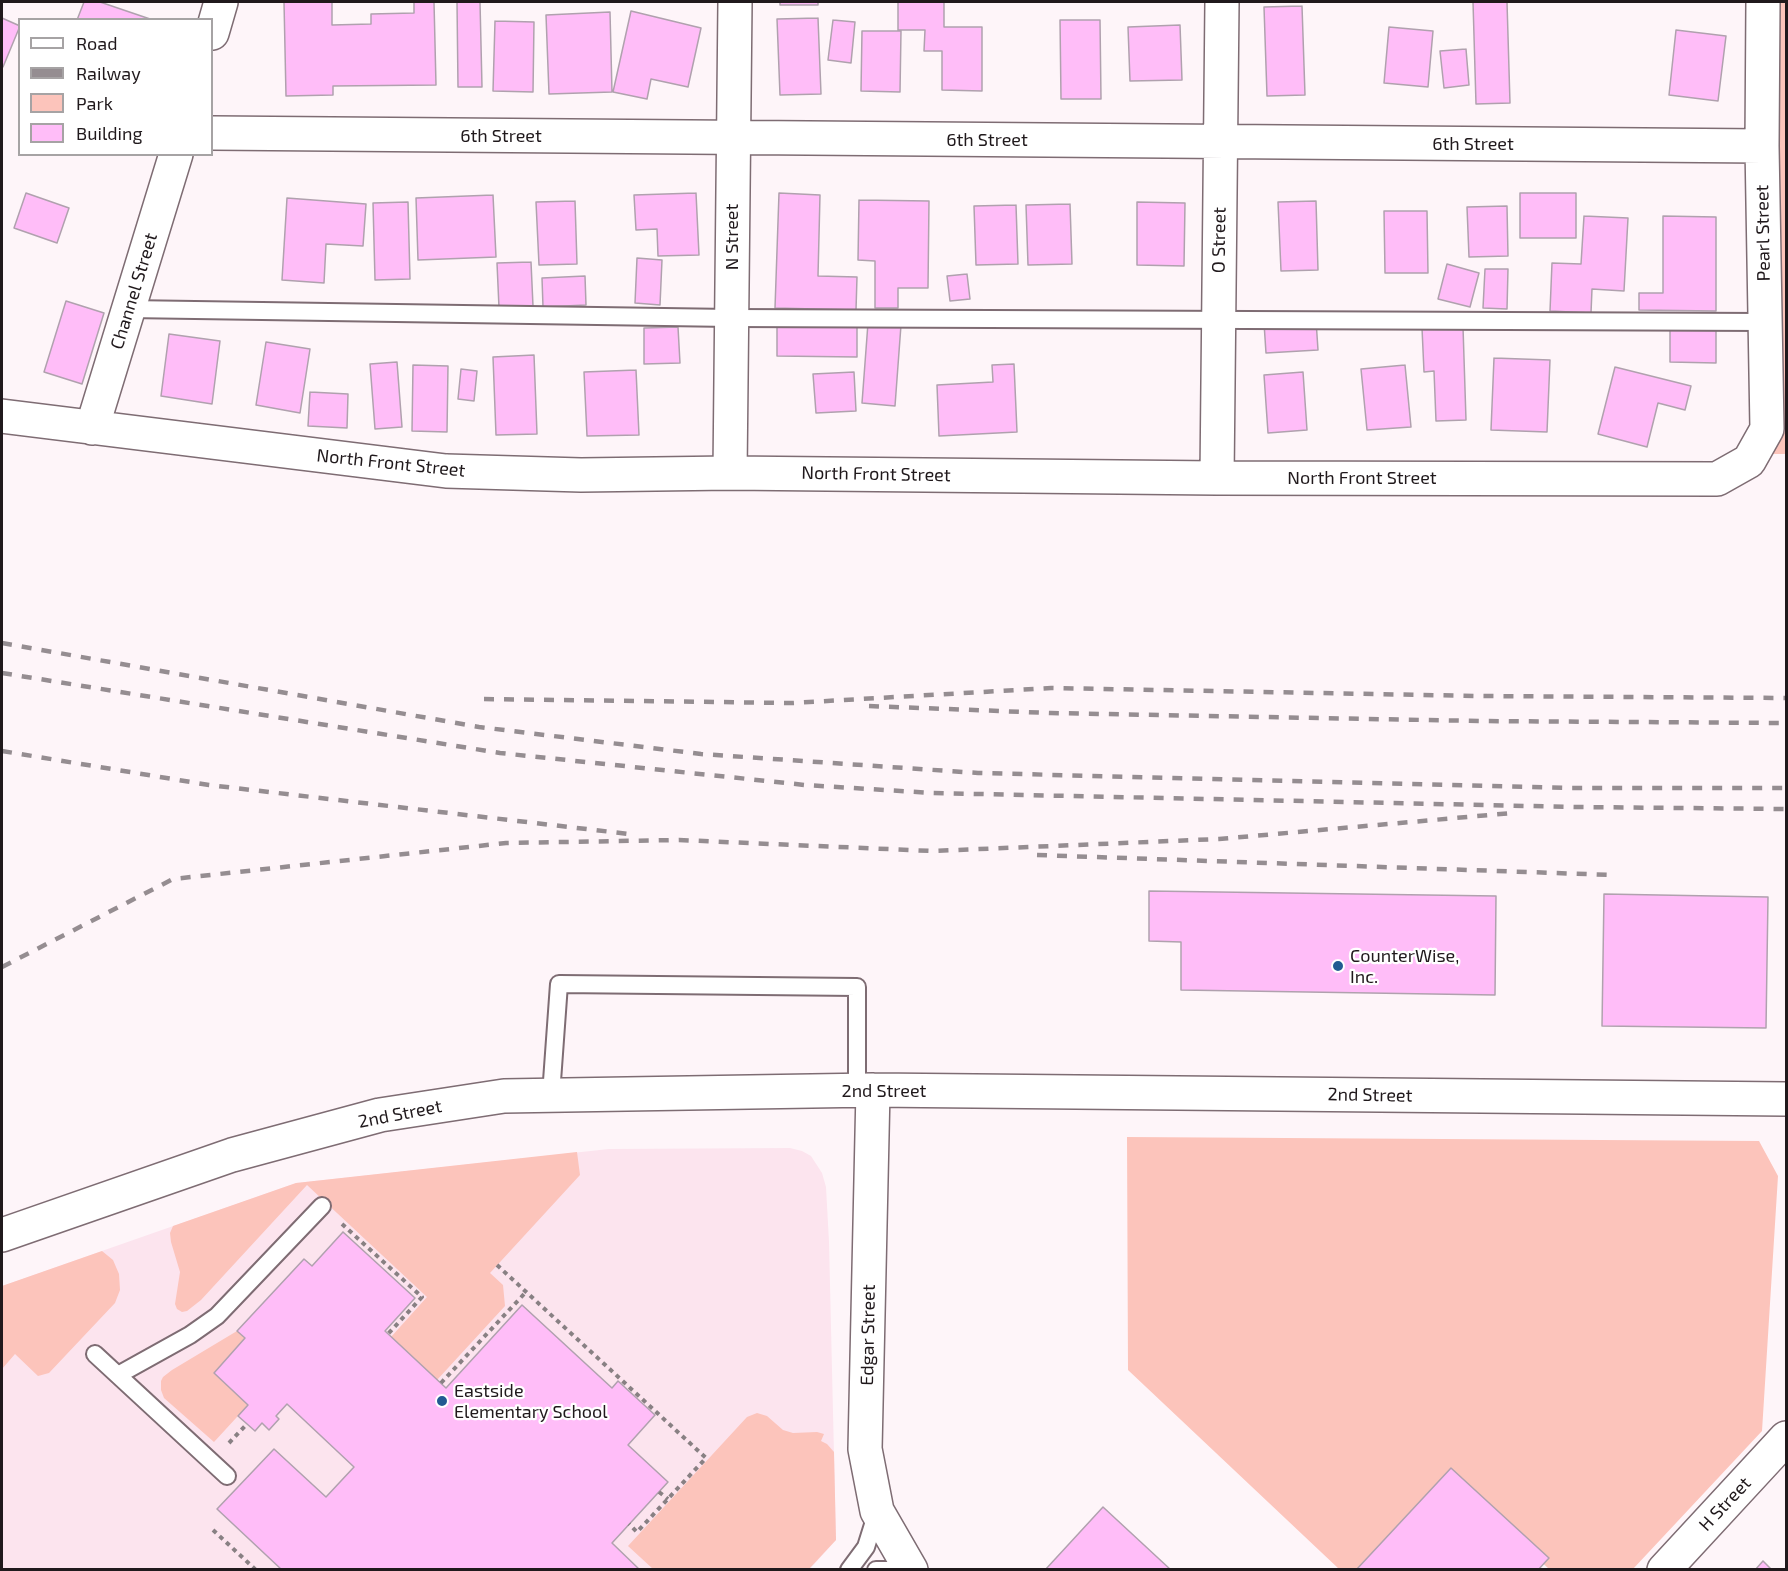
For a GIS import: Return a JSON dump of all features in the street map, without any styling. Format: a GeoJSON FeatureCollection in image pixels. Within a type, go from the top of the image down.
{"type":"FeatureCollection","features":[{"type":"Feature","properties":{"kind":"street"},"geometry":{"type":"LineString","coordinates":[[213,29],[220,2]]}},
{"type":"Feature","properties":{"kind":"street","name":"N Street"},"geometry":{"type":"LineString","coordinates":[[730,473],[735,2]]}},
{"type":"Feature","properties":{"kind":"street","name":"O Street"},"geometry":{"type":"LineString","coordinates":[[1217,478],[1222,2]]}},
{"type":"Feature","properties":{"kind":"street","name":"Pearl Street"},"geometry":{"type":"LineString","coordinates":[[1749,461],[1767,429],[1762,146],[1763,2]]}},
{"type":"Feature","properties":{"kind":"street","name":"6th Street"},"geometry":{"type":"LineString","coordinates":[[213,134],[1762,146]]}},
{"type":"Feature","properties":{"kind":"street","name":"Channel Street"},"geometry":{"type":"LineString","coordinates":[[92,428],[175,156]]}},
{"type":"Feature","properties":{"kind":"street","name":"North Front Street"},"geometry":{"type":"LineString","coordinates":[[2,416],[446,471],[581,474],[1717,479],[1749,461]]}},
{"type":"Feature","properties":{"kind":"street","name":"2nd Street"},"geometry":{"type":"LineString","coordinates":[[2,1235],[232,1155],[380,1115],[504,1096],[865,1090],[1786,1099]]}},
{"type":"Feature","properties":{"kind":"street","name":"Edgar Street"},"geometry":{"type":"LineString","coordinates":[[865,1090],[865,1449],[877,1511],[911,1569]]}},
{"type":"Feature","properties":{"kind":"street","name":"H Street"},"geometry":{"type":"LineString","coordinates":[[1664,1569],[1786,1438]]}},
{"type":"Feature","properties":{"kind":"lane"},"geometry":{"type":"LineString","coordinates":[[129,309],[731,318],[1765,322]]}},
{"type":"Feature","properties":{"kind":"lane"},"geometry":{"type":"LineString","coordinates":[[551,1095],[559,984],[857,987],[865,1090]]}},
{"type":"Feature","properties":{"kind":"lane"},"geometry":{"type":"LineString","coordinates":[[118,1375],[190,1335],[217,1316],[322,1206]]}},
{"type":"Feature","properties":{"kind":"lane"},"geometry":{"type":"LineString","coordinates":[[95,1354],[226,1476]]}},
{"type":"Feature","properties":{"kind":"lane"},"geometry":{"type":"LineString","coordinates":[[849,1569],[866,1547],[877,1511]]}},
{"type":"Feature","properties":{"kind":"lane"},"geometry":{"type":"LineString","coordinates":[[876,1569],[890,1569]]}},
{"type":"Feature","properties":{"kind":"path"},"geometry":{"type":"LineString","coordinates":[[322,1206],[422,1297],[388,1334]]}},
{"type":"Feature","properties":{"kind":"path"},"geometry":{"type":"LineString","coordinates":[[497,1265],[706,1458],[637,1532],[629,1524]]}},
{"type":"Feature","properties":{"kind":"path"},"geometry":{"type":"LineString","coordinates":[[441,1383],[526,1292]]}},
{"type":"Feature","properties":{"kind":"path"},"geometry":{"type":"LineString","coordinates":[[659,1492],[668,1499]]}},
{"type":"Feature","properties":{"kind":"path"},"geometry":{"type":"LineString","coordinates":[[213,1530],[256,1569]]}},
{"type":"Feature","properties":{"kind":"shaded area"},"geometry":{"type":"Polygon","coordinates":[[[790,1148],[811,1156],[822,1173],[826,1187],[829,1242],[836,1540],[809,1570],[2,1569],[2,1286],[296,1183],[609,1149],[790,1148]]]}},
{"type":"Feature","properties":{"kind":"green space"},"geometry":{"type":"Polygon","coordinates":[[[1769,2],[1786,2],[1786,454],[1771,454],[1769,2]]]}},
{"type":"Feature","properties":{"kind":"green space"},"geometry":{"type":"Polygon","coordinates":[[[1127,1137],[1759,1141],[1778,1176],[1762,1431],[1633,1569],[1549,1569],[1448,1475],[1359,1569],[1339,1569],[1128,1370],[1127,1137]]]}},
{"type":"Feature","properties":{"kind":"green space"},"geometry":{"type":"Polygon","coordinates":[[[577,1152],[580,1175],[490,1273],[503,1285],[505,1306],[437,1380],[391,1337],[427,1297],[307,1185],[201,1300],[187,1311],[182,1312],[175,1304],[180,1272],[171,1242],[170,1233],[173,1226],[296,1183],[577,1152]]]}},
{"type":"Feature","properties":{"kind":"green space"},"geometry":{"type":"Polygon","coordinates":[[[102,1251],[113,1260],[119,1274],[120,1290],[115,1303],[49,1373],[38,1376],[15,1354],[2,1369],[2,1286],[102,1251]]]}},
{"type":"Feature","properties":{"kind":"green space"},"geometry":{"type":"Polygon","coordinates":[[[237,1331],[245,1338],[214,1373],[248,1405],[214,1442],[164,1398],[161,1381],[172,1370],[237,1331]]]}},
{"type":"Feature","properties":{"kind":"green space"},"geometry":{"type":"Polygon","coordinates":[[[757,1413],[767,1416],[783,1430],[793,1433],[824,1434],[821,1441],[834,1452],[836,1540],[809,1569],[653,1569],[628,1546],[747,1417],[757,1413]]]}},
{"type":"Feature","properties":{"kind":"building"},"geometry":{"type":"Polygon","coordinates":[[[84,2],[100,2],[147,18],[78,18],[84,2]]]}},
{"type":"Feature","properties":{"kind":"building"},"geometry":{"type":"Polygon","coordinates":[[[284,2],[332,2],[332,25],[371,24],[371,14],[414,13],[414,2],[434,2],[436,85],[333,86],[333,95],[286,96],[284,2]]]}},
{"type":"Feature","properties":{"kind":"building"},"geometry":{"type":"Polygon","coordinates":[[[457,2],[480,2],[482,87],[458,87],[457,2]]]}},
{"type":"Feature","properties":{"kind":"building"},"geometry":{"type":"Polygon","coordinates":[[[780,2],[818,2],[818,5],[780,5],[780,2]]]}},
{"type":"Feature","properties":{"kind":"building"},"geometry":{"type":"Polygon","coordinates":[[[898,2],[944,2],[944,27],[982,27],[982,91],[942,90],[942,51],[924,51],[925,30],[898,30],[898,2]]]}},
{"type":"Feature","properties":{"kind":"building"},"geometry":{"type":"Polygon","coordinates":[[[1473,2],[1507,2],[1510,103],[1476,104],[1473,2]]]}},
{"type":"Feature","properties":{"kind":"building"},"geometry":{"type":"Polygon","coordinates":[[[1302,6],[1305,95],[1267,96],[1264,7],[1302,6]]]}},
{"type":"Feature","properties":{"kind":"building"},"geometry":{"type":"Polygon","coordinates":[[[631,11],[701,28],[688,87],[651,79],[647,99],[613,92],[631,11]]]}},
{"type":"Feature","properties":{"kind":"building"},"geometry":{"type":"Polygon","coordinates":[[[610,12],[612,92],[549,94],[546,15],[610,12]]]}},
{"type":"Feature","properties":{"kind":"building"},"geometry":{"type":"Polygon","coordinates":[[[2,18],[18,25],[18,31],[2,66],[2,18]]]}},
{"type":"Feature","properties":{"kind":"building"},"geometry":{"type":"Polygon","coordinates":[[[818,18],[821,94],[780,95],[777,19],[818,18]]]}},
{"type":"Feature","properties":{"kind":"building"},"geometry":{"type":"Polygon","coordinates":[[[833,20],[855,22],[851,63],[828,60],[833,20]]]}},
{"type":"Feature","properties":{"kind":"building"},"geometry":{"type":"Polygon","coordinates":[[[1060,20],[1100,20],[1101,99],[1061,99],[1060,20]]]}},
{"type":"Feature","properties":{"kind":"building"},"geometry":{"type":"Polygon","coordinates":[[[495,21],[534,22],[533,92],[493,91],[495,21]]]}},
{"type":"Feature","properties":{"kind":"building"},"geometry":{"type":"Polygon","coordinates":[[[1180,25],[1182,80],[1130,81],[1128,27],[1180,25]]]}},
{"type":"Feature","properties":{"kind":"building"},"geometry":{"type":"Polygon","coordinates":[[[1389,27],[1433,31],[1428,87],[1384,83],[1389,27]]]}},
{"type":"Feature","properties":{"kind":"building"},"geometry":{"type":"Polygon","coordinates":[[[1676,30],[1726,36],[1718,101],[1669,95],[1676,30]]]}},
{"type":"Feature","properties":{"kind":"building"},"geometry":{"type":"Polygon","coordinates":[[[862,31],[901,31],[900,92],[861,91],[862,31]]]}},
{"type":"Feature","properties":{"kind":"building"},"geometry":{"type":"Polygon","coordinates":[[[1466,49],[1469,85],[1444,88],[1440,51],[1466,49]]]}},
{"type":"Feature","properties":{"kind":"building"},"geometry":{"type":"Polygon","coordinates":[[[26,193],[69,208],[57,243],[14,228],[26,193]]]}},
{"type":"Feature","properties":{"kind":"building"},"geometry":{"type":"Polygon","coordinates":[[[696,193],[699,255],[658,256],[657,229],[636,230],[634,195],[696,193]]]}},
{"type":"Feature","properties":{"kind":"building"},"geometry":{"type":"Polygon","coordinates":[[[779,193],[820,195],[818,276],[857,277],[856,310],[775,308],[779,193]]]}},
{"type":"Feature","properties":{"kind":"building"},"geometry":{"type":"Polygon","coordinates":[[[1520,193],[1576,193],[1576,238],[1520,238],[1520,193]]]}},
{"type":"Feature","properties":{"kind":"building"},"geometry":{"type":"Polygon","coordinates":[[[493,195],[496,257],[418,260],[416,198],[493,195]]]}},
{"type":"Feature","properties":{"kind":"building"},"geometry":{"type":"Polygon","coordinates":[[[287,198],[366,204],[363,246],[326,244],[324,283],[282,280],[287,198]]]}},
{"type":"Feature","properties":{"kind":"building"},"geometry":{"type":"Polygon","coordinates":[[[859,200],[929,201],[928,288],[898,288],[898,308],[875,308],[875,261],[858,260],[859,200]]]}},
{"type":"Feature","properties":{"kind":"building"},"geometry":{"type":"Polygon","coordinates":[[[575,201],[577,264],[539,265],[536,202],[575,201]]]}},
{"type":"Feature","properties":{"kind":"building"},"geometry":{"type":"Polygon","coordinates":[[[1316,201],[1318,270],[1281,271],[1278,202],[1316,201]]]}},
{"type":"Feature","properties":{"kind":"building"},"geometry":{"type":"Polygon","coordinates":[[[408,202],[410,279],[375,280],[373,203],[408,202]]]}},
{"type":"Feature","properties":{"kind":"building"},"geometry":{"type":"Polygon","coordinates":[[[1137,202],[1185,203],[1184,266],[1137,265],[1137,202]]]}},
{"type":"Feature","properties":{"kind":"building"},"geometry":{"type":"Polygon","coordinates":[[[1070,204],[1072,264],[1028,265],[1026,205],[1070,204]]]}},
{"type":"Feature","properties":{"kind":"building"},"geometry":{"type":"Polygon","coordinates":[[[1016,205],[1018,264],[976,265],[974,206],[1016,205]]]}},
{"type":"Feature","properties":{"kind":"building"},"geometry":{"type":"Polygon","coordinates":[[[1507,206],[1508,256],[1469,257],[1467,207],[1507,206]]]}},
{"type":"Feature","properties":{"kind":"building"},"geometry":{"type":"Polygon","coordinates":[[[1384,211],[1427,211],[1428,273],[1385,273],[1384,211]]]}},
{"type":"Feature","properties":{"kind":"building"},"geometry":{"type":"Polygon","coordinates":[[[1584,216],[1628,218],[1624,291],[1592,289],[1591,313],[1550,311],[1552,263],[1581,264],[1584,216]]]}},
{"type":"Feature","properties":{"kind":"building"},"geometry":{"type":"Polygon","coordinates":[[[1663,216],[1716,217],[1716,311],[1639,310],[1639,293],[1663,293],[1663,216]]]}},
{"type":"Feature","properties":{"kind":"building"},"geometry":{"type":"Polygon","coordinates":[[[637,258],[662,260],[660,305],[635,303],[637,258]]]}},
{"type":"Feature","properties":{"kind":"building"},"geometry":{"type":"Polygon","coordinates":[[[531,262],[533,306],[499,308],[497,263],[531,262]]]}},
{"type":"Feature","properties":{"kind":"building"},"geometry":{"type":"Polygon","coordinates":[[[1447,264],[1479,273],[1470,307],[1438,299],[1447,264]]]}},
{"type":"Feature","properties":{"kind":"building"},"geometry":{"type":"Polygon","coordinates":[[[1485,269],[1508,269],[1507,309],[1483,308],[1485,269]]]}},
{"type":"Feature","properties":{"kind":"building"},"geometry":{"type":"Polygon","coordinates":[[[967,274],[970,299],[950,301],[947,276],[967,274]]]}},
{"type":"Feature","properties":{"kind":"building"},"geometry":{"type":"Polygon","coordinates":[[[585,276],[586,305],[543,307],[542,278],[585,276]]]}},
{"type":"Feature","properties":{"kind":"building"},"geometry":{"type":"Polygon","coordinates":[[[66,301],[104,313],[82,384],[44,372],[66,301]]]}},
{"type":"Feature","properties":{"kind":"building"},"geometry":{"type":"Polygon","coordinates":[[[1316,320],[1318,350],[1266,353],[1264,323],[1316,320]]]}},
{"type":"Feature","properties":{"kind":"building"},"geometry":{"type":"Polygon","coordinates":[[[777,321],[857,322],[857,357],[777,356],[777,321]]]}},
{"type":"Feature","properties":{"kind":"building"},"geometry":{"type":"Polygon","coordinates":[[[868,323],[901,325],[895,406],[862,403],[868,323]]]}},
{"type":"Feature","properties":{"kind":"building"},"geometry":{"type":"Polygon","coordinates":[[[1670,326],[1716,326],[1716,363],[1670,362],[1670,326]]]}},
{"type":"Feature","properties":{"kind":"building"},"geometry":{"type":"Polygon","coordinates":[[[678,327],[680,363],[644,364],[644,328],[678,327]]]}},
{"type":"Feature","properties":{"kind":"building"},"geometry":{"type":"Polygon","coordinates":[[[1463,327],[1466,420],[1436,421],[1434,371],[1424,372],[1422,328],[1463,327]]]}},
{"type":"Feature","properties":{"kind":"building"},"geometry":{"type":"Polygon","coordinates":[[[169,334],[220,341],[212,404],[161,396],[169,334]]]}},
{"type":"Feature","properties":{"kind":"building"},"geometry":{"type":"Polygon","coordinates":[[[266,342],[310,349],[300,413],[256,405],[266,342]]]}},
{"type":"Feature","properties":{"kind":"building"},"geometry":{"type":"Polygon","coordinates":[[[534,355],[537,434],[496,435],[493,357],[534,355]]]}},
{"type":"Feature","properties":{"kind":"building"},"geometry":{"type":"Polygon","coordinates":[[[1494,358],[1550,360],[1547,432],[1491,430],[1494,358]]]}},
{"type":"Feature","properties":{"kind":"building"},"geometry":{"type":"Polygon","coordinates":[[[397,362],[402,427],[375,429],[370,364],[397,362]]]}},
{"type":"Feature","properties":{"kind":"building"},"geometry":{"type":"Polygon","coordinates":[[[1014,364],[1017,432],[939,436],[937,385],[993,382],[992,365],[1014,364]]]}},
{"type":"Feature","properties":{"kind":"building"},"geometry":{"type":"Polygon","coordinates":[[[413,365],[448,366],[447,432],[412,431],[413,365]]]}},
{"type":"Feature","properties":{"kind":"building"},"geometry":{"type":"Polygon","coordinates":[[[1405,365],[1411,427],[1367,430],[1361,369],[1405,365]]]}},
{"type":"Feature","properties":{"kind":"building"},"geometry":{"type":"Polygon","coordinates":[[[1615,367],[1691,386],[1685,410],[1658,403],[1647,447],[1598,434],[1615,367]]]}},
{"type":"Feature","properties":{"kind":"building"},"geometry":{"type":"Polygon","coordinates":[[[461,369],[477,371],[474,401],[458,399],[461,369]]]}},
{"type":"Feature","properties":{"kind":"building"},"geometry":{"type":"Polygon","coordinates":[[[636,370],[639,435],[587,436],[584,372],[636,370]]]}},
{"type":"Feature","properties":{"kind":"building"},"geometry":{"type":"Polygon","coordinates":[[[854,372],[856,411],[816,413],[813,374],[854,372]]]}},
{"type":"Feature","properties":{"kind":"building"},"geometry":{"type":"Polygon","coordinates":[[[1303,372],[1307,430],[1268,433],[1264,375],[1303,372]]]}},
{"type":"Feature","properties":{"kind":"building"},"geometry":{"type":"Polygon","coordinates":[[[310,392],[348,394],[347,428],[308,426],[310,392]]]}},
{"type":"Feature","properties":{"kind":"building","name":"CounterWise, Inc."},"geometry":{"type":"Polygon","coordinates":[[[1149,891],[1496,896],[1495,995],[1181,990],[1181,942],[1149,941],[1149,891]]]}},
{"type":"Feature","properties":{"kind":"building"},"geometry":{"type":"Polygon","coordinates":[[[1604,894],[1768,897],[1766,1028],[1602,1026],[1604,894]]]}},
{"type":"Feature","properties":{"kind":"building","name":"Eastside Elementary School"},"geometry":{"type":"Polygon","coordinates":[[[343,1232],[415,1298],[385,1331],[446,1388],[522,1305],[612,1388],[618,1381],[655,1415],[628,1445],[668,1482],[612,1543],[640,1570],[282,1570],[217,1509],[274,1449],[326,1497],[354,1467],[287,1404],[276,1416],[279,1419],[269,1430],[262,1423],[255,1431],[238,1416],[248,1405],[214,1373],[245,1338],[237,1331],[304,1259],[312,1266],[343,1232]]]}},
{"type":"Feature","properties":{"kind":"building"},"geometry":{"type":"Polygon","coordinates":[[[1451,1468],[1549,1558],[1538,1570],[1356,1570],[1451,1468]]]}},
{"type":"Feature","properties":{"kind":"building"},"geometry":{"type":"Polygon","coordinates":[[[1103,1507],[1171,1570],[1045,1570],[1103,1507]]]}},
{"type":"Feature","properties":{"kind":"building"},"geometry":{"type":"Polygon","coordinates":[[[1763,1561],[1772,1570],[1755,1570],[1763,1561]]]}},
{"type":"Feature","properties":{"kind":"railway"},"geometry":{"type":"LineString","coordinates":[[2,643],[479,727],[701,754],[978,773],[1572,788],[1786,788]]}},
{"type":"Feature","properties":{"kind":"railway"},"geometry":{"type":"LineString","coordinates":[[2,673],[500,753],[805,785],[933,793],[1575,807],[1786,809]]}},
{"type":"Feature","properties":{"kind":"railway"},"geometry":{"type":"LineString","coordinates":[[484,699],[792,703],[1051,688],[1480,696],[1786,698]]}},
{"type":"Feature","properties":{"kind":"railway"},"geometry":{"type":"LineString","coordinates":[[869,706],[1051,713],[1479,721],[1786,723]]}},
{"type":"Feature","properties":{"kind":"railway"},"geometry":{"type":"LineString","coordinates":[[2,751],[209,785],[629,834]]}},
{"type":"Feature","properties":{"kind":"railway"},"geometry":{"type":"LineString","coordinates":[[2,967],[173,879],[506,843],[679,840],[932,851],[1219,839],[1512,813]]}},
{"type":"Feature","properties":{"kind":"railway"},"geometry":{"type":"LineString","coordinates":[[1037,855],[1613,875]]}},
{"type":"Feature","properties":{"kind":"place","name":"CounterWise, Inc."},"geometry":{"type":"Point","coordinates":[1338,966]}},
{"type":"Feature","properties":{"kind":"place","name":"Eastside Elementary School"},"geometry":{"type":"Point","coordinates":[442,1401]}}]}
